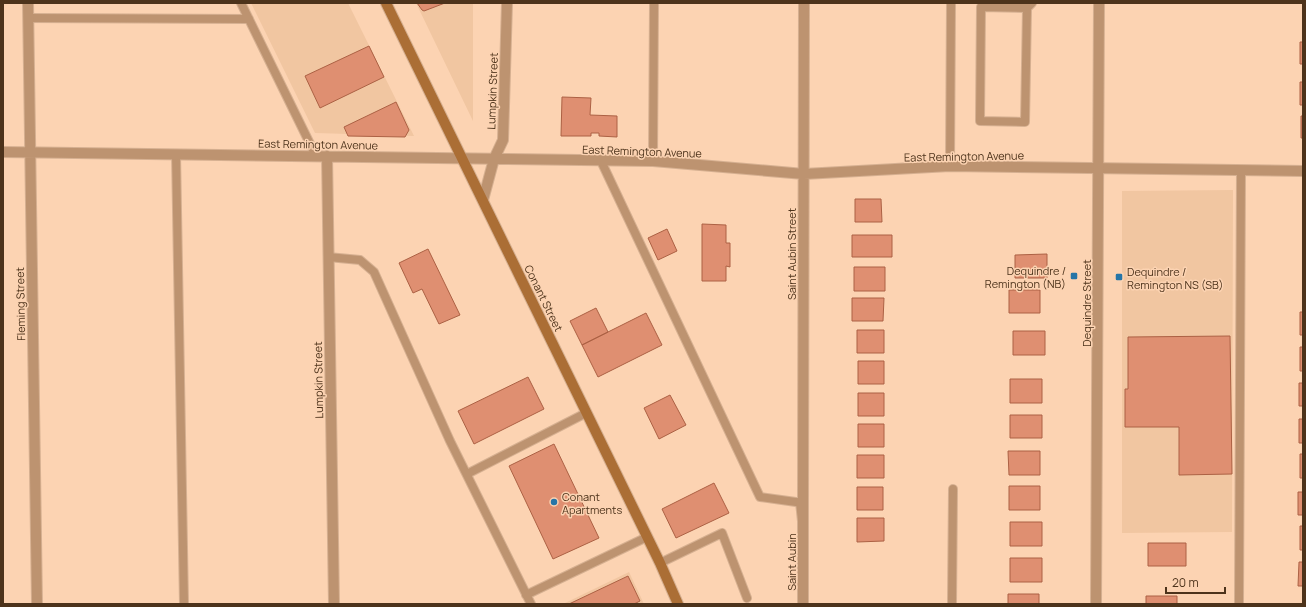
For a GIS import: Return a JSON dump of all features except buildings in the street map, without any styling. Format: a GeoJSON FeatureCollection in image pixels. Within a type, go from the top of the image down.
{"type":"FeatureCollection","features":[{"type":"Feature","properties":{"kind":"main road","name":"Conant Street"},"geometry":{"type":"LineString","coordinates":[[386,3],[660,563],[678,604]]}},
{"type":"Feature","properties":{"kind":"street","name":"Fleming Street"},"geometry":{"type":"LineString","coordinates":[[28,3],[37,604]]}},
{"type":"Feature","properties":{"kind":"street","name":"Lumpkin Street"},"geometry":{"type":"LineString","coordinates":[[483,200],[494,159],[503,140],[507,3]]}},
{"type":"Feature","properties":{"kind":"street","name":"Saint Aubin Street"},"geometry":{"type":"LineString","coordinates":[[802,502],[804,3]]}},
{"type":"Feature","properties":{"kind":"street","name":"Dequindre Street"},"geometry":{"type":"LineString","coordinates":[[1096,604],[1099,3]]}},
{"type":"Feature","properties":{"kind":"street","name":"East Remington Avenue"},"geometry":{"type":"LineString","coordinates":[[3,152],[653,161],[804,174],[950,166],[1303,171]]}},
{"type":"Feature","properties":{"kind":"street","name":"Lumpkin Street"},"geometry":{"type":"LineString","coordinates":[[327,156],[334,604]]}},
{"type":"Feature","properties":{"kind":"street","name":"Saint Aubin"},"geometry":{"type":"LineString","coordinates":[[802,502],[804,521],[803,604]]}},
{"type":"Feature","properties":{"kind":"lane"},"geometry":{"type":"LineString","coordinates":[[241,3],[316,156]]}},
{"type":"Feature","properties":{"kind":"lane"},"geometry":{"type":"LineString","coordinates":[[653,161],[654,3]]}},
{"type":"Feature","properties":{"kind":"lane"},"geometry":{"type":"LineString","coordinates":[[950,166],[951,3]]}},
{"type":"Feature","properties":{"kind":"lane"},"geometry":{"type":"LineString","coordinates":[[1030,6],[1024,122],[980,121],[981,7],[1030,6]]}},
{"type":"Feature","properties":{"kind":"lane"},"geometry":{"type":"LineString","coordinates":[[28,18],[249,20]]}},
{"type":"Feature","properties":{"kind":"lane"},"geometry":{"type":"LineString","coordinates":[[176,154],[184,604]]}},
{"type":"Feature","properties":{"kind":"lane"},"geometry":{"type":"LineString","coordinates":[[601,161],[760,497],[802,502]]}},
{"type":"Feature","properties":{"kind":"lane"},"geometry":{"type":"LineString","coordinates":[[1239,604],[1241,170]]}},
{"type":"Feature","properties":{"kind":"lane"},"geometry":{"type":"LineString","coordinates":[[328,257],[360,260],[374,272],[467,474],[531,604]]}},
{"type":"Feature","properties":{"kind":"lane"},"geometry":{"type":"LineString","coordinates":[[467,474],[586,413]]}},
{"type":"Feature","properties":{"kind":"lane"},"geometry":{"type":"LineString","coordinates":[[952,604],[953,489]]}},
{"type":"Feature","properties":{"kind":"lane"},"geometry":{"type":"LineString","coordinates":[[660,563],[722,533],[747,598]]}},
{"type":"Feature","properties":{"kind":"lane"},"geometry":{"type":"LineString","coordinates":[[526,595],[647,537]]}},
{"type":"Feature","properties":{"kind":"shaded area"},"geometry":{"type":"Polygon","coordinates":[[[251,3],[348,3],[414,136],[315,133],[251,3]]]}},
{"type":"Feature","properties":{"kind":"shaded area"},"geometry":{"type":"Polygon","coordinates":[[[416,3],[473,3],[473,121],[416,3]]]}},
{"type":"Feature","properties":{"kind":"shaded area"},"geometry":{"type":"Polygon","coordinates":[[[1233,190],[1232,532],[1122,533],[1122,191],[1233,190]]]}},
{"type":"Feature","properties":{"kind":"shaded area"},"geometry":{"type":"Polygon","coordinates":[[[629,572],[644,604],[563,604],[629,572]]]}},
{"type":"Feature","properties":{"kind":"place","name":"Dequindre / Remington (NB)"},"geometry":{"type":"Point","coordinates":[1074,276]}},
{"type":"Feature","properties":{"kind":"place","name":"Dequindre / Remington NS (SB)"},"geometry":{"type":"Point","coordinates":[1119,277]}},
{"type":"Feature","properties":{"kind":"place","name":"Conant Apartments"},"geometry":{"type":"Point","coordinates":[554,502]}}]}
